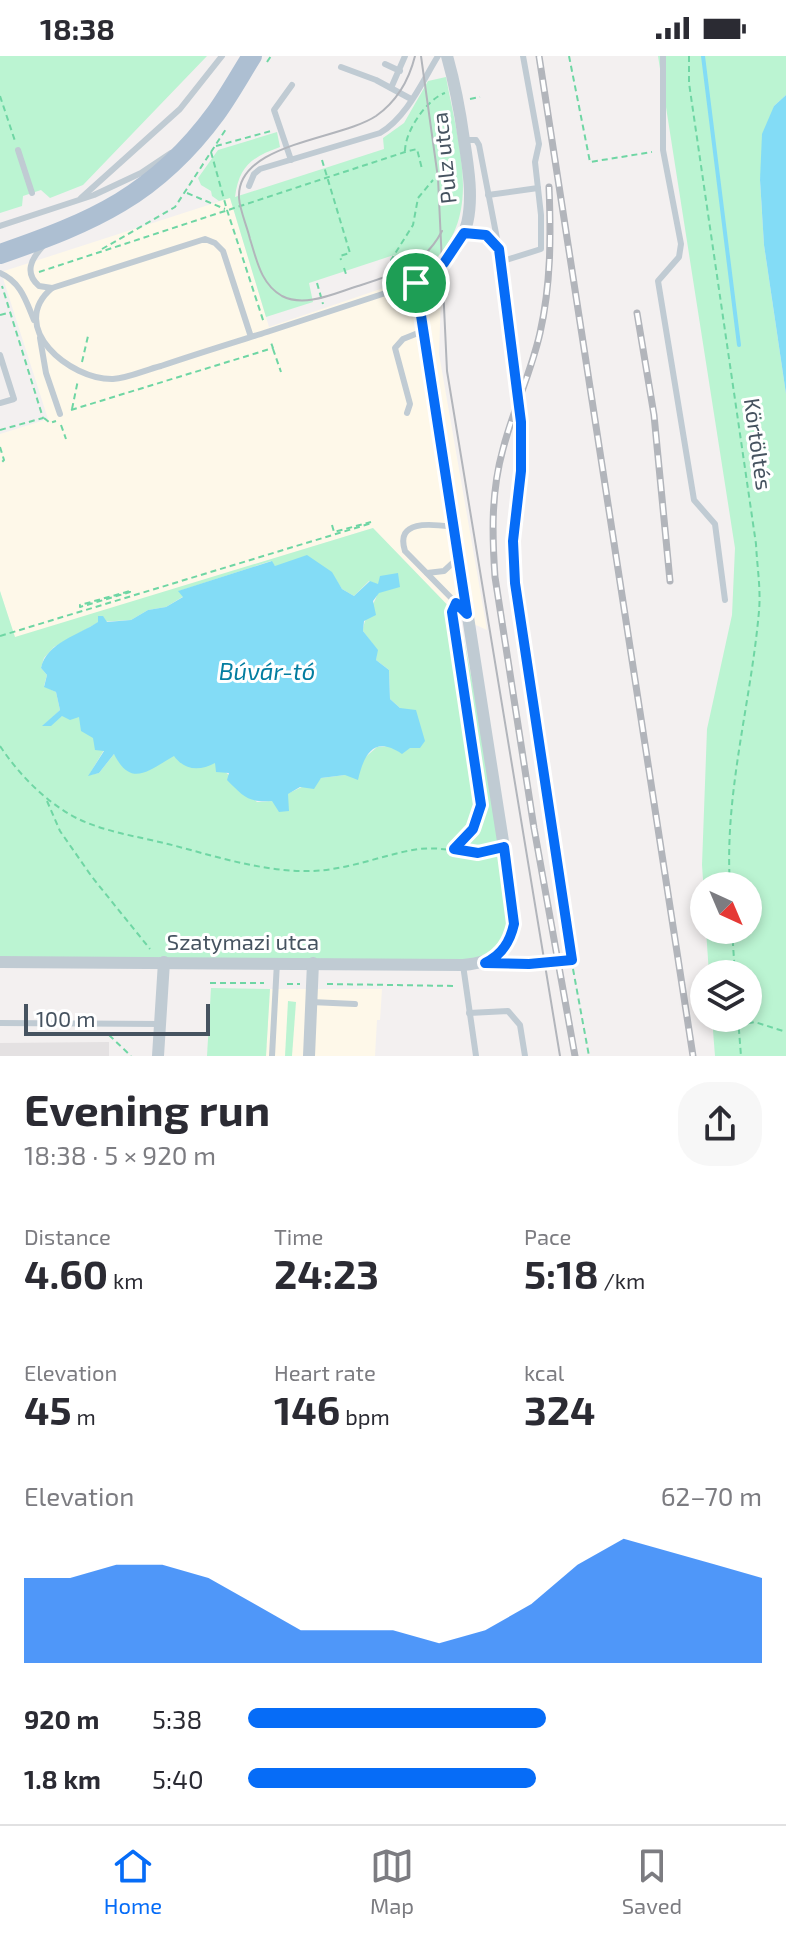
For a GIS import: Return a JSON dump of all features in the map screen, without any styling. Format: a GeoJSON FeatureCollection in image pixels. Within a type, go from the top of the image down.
{"type":"FeatureCollection","features":[{"type":"Feature","properties":{"kind":"main road"},"geometry":{"type":"LineString","coordinates":[[0,254],[56,235],[131,198],[201,148],[221,121],[252,56]]}},
{"type":"Feature","properties":{"kind":"street","name":"Pulz utca"},"geometry":{"type":"LineString","coordinates":[[412,279],[444,263],[464,233],[472,198],[456,90],[447,56]]}},
{"type":"Feature","properties":{"kind":"street"},"geometry":{"type":"LineString","coordinates":[[412,279],[460,557],[514,924],[501,953],[485,963]]}},
{"type":"Feature","properties":{"kind":"street","name":"Szatymazi utca"},"geometry":{"type":"LineString","coordinates":[[0,962],[485,963]]}},
{"type":"Feature","properties":{"kind":"street"},"geometry":{"type":"LineString","coordinates":[[158,1056],[159,962]]}},
{"type":"Feature","properties":{"kind":"street"},"geometry":{"type":"LineString","coordinates":[[309,1056],[313,963]]}},
{"type":"Feature","properties":{"kind":"lane"},"geometry":{"type":"LineString","coordinates":[[78,201],[180,109],[222,56]]}},
{"type":"Feature","properties":{"kind":"lane"},"geometry":{"type":"LineString","coordinates":[[391,88],[405,56]]}},
{"type":"Feature","properties":{"kind":"lane"},"geometry":{"type":"LineString","coordinates":[[249,186],[260,169],[380,133],[395,122],[438,56]]}},
{"type":"Feature","properties":{"kind":"lane"},"geometry":{"type":"LineString","coordinates":[[500,262],[541,249],[535,162],[539,144],[523,56]]}},
{"type":"Feature","properties":{"kind":"lane"},"geometry":{"type":"LineString","coordinates":[[663,56],[663,150],[681,244],[679,257],[658,281],[694,500],[715,524],[725,600]]}},
{"type":"Feature","properties":{"kind":"lane"},"geometry":{"type":"LineString","coordinates":[[385,64],[400,71]]}},
{"type":"Feature","properties":{"kind":"lane"},"geometry":{"type":"LineString","coordinates":[[341,67],[411,99]]}},
{"type":"Feature","properties":{"kind":"lane"},"geometry":{"type":"LineString","coordinates":[[291,160],[274,110],[292,85]]}},
{"type":"Feature","properties":{"kind":"lane"},"geometry":{"type":"LineString","coordinates":[[464,140],[478,142],[499,249],[521,422],[521,471],[513,541],[515,583],[572,960],[529,964],[485,963]]}},
{"type":"Feature","properties":{"kind":"lane"},"geometry":{"type":"LineString","coordinates":[[0,226],[120,184],[165,156],[201,148]]}},
{"type":"Feature","properties":{"kind":"lane"},"geometry":{"type":"LineString","coordinates":[[18,150],[32,193]]}},
{"type":"Feature","properties":{"kind":"lane"},"geometry":{"type":"LineString","coordinates":[[488,195],[538,188]]}},
{"type":"Feature","properties":{"kind":"lane"},"geometry":{"type":"LineString","coordinates":[[464,233],[486,235],[499,249]]}},
{"type":"Feature","properties":{"kind":"lane"},"geometry":{"type":"LineString","coordinates":[[56,235],[34,255],[30,274],[39,286],[52,288],[205,239],[215,243],[223,251],[251,337]]}},
{"type":"Feature","properties":{"kind":"lane"},"geometry":{"type":"LineString","coordinates":[[0,273],[20,288],[35,322],[60,417]]}},
{"type":"Feature","properties":{"kind":"lane"},"geometry":{"type":"LineString","coordinates":[[39,334],[57,357],[67,364],[80,372],[108,379],[130,375],[401,289],[412,279]]}},
{"type":"Feature","properties":{"kind":"lane"},"geometry":{"type":"LineString","coordinates":[[35,322],[40,302],[52,288]]}},
{"type":"Feature","properties":{"kind":"lane"},"geometry":{"type":"LineString","coordinates":[[407,413],[410,404],[395,348],[403,339],[423,331]]}},
{"type":"Feature","properties":{"kind":"lane"},"geometry":{"type":"LineString","coordinates":[[0,355],[14,399],[0,403]]}},
{"type":"Feature","properties":{"kind":"lane"},"geometry":{"type":"LineString","coordinates":[[455,527],[423,523],[413,526],[404,536],[403,544],[405,551],[467,614]]}},
{"type":"Feature","properties":{"kind":"lane"},"geometry":{"type":"LineString","coordinates":[[427,573],[444,571],[460,557]]}},
{"type":"Feature","properties":{"kind":"lane"},"geometry":{"type":"LineString","coordinates":[[272,1056],[277,962]]}},
{"type":"Feature","properties":{"kind":"lane"},"geometry":{"type":"LineString","coordinates":[[463,965],[476,1056]]}},
{"type":"Feature","properties":{"kind":"lane"},"geometry":{"type":"LineString","coordinates":[[311,1002],[355,1004]]}},
{"type":"Feature","properties":{"kind":"lane"},"geometry":{"type":"LineString","coordinates":[[469,1013],[508,1011],[520,1025],[525,1056]]}},
{"type":"Feature","properties":{"kind":"lane"},"geometry":{"type":"LineString","coordinates":[[0,1023],[160,1024]]}},
{"type":"Feature","properties":{"kind":"path"},"geometry":{"type":"LineString","coordinates":[[569,56],[590,162],[663,150]]}},
{"type":"Feature","properties":{"kind":"path","name":"Körtöltés"},"geometry":{"type":"LineString","coordinates":[[689,56],[689,83],[756,544],[759,609],[739,743],[729,872]]}},
{"type":"Feature","properties":{"kind":"path"},"geometry":{"type":"LineString","coordinates":[[405,152],[405,143],[411,131],[436,96],[465,89],[468,100],[480,97]]}},
{"type":"Feature","properties":{"kind":"path"},"geometry":{"type":"LineString","coordinates":[[0,96],[18,150]]}},
{"type":"Feature","properties":{"kind":"path"},"geometry":{"type":"LineString","coordinates":[[214,147],[221,121]]}},
{"type":"Feature","properties":{"kind":"path"},"geometry":{"type":"LineString","coordinates":[[201,148],[280,129]]}},
{"type":"Feature","properties":{"kind":"path"},"geometry":{"type":"LineString","coordinates":[[98,252],[175,207],[186,193],[201,148]]}},
{"type":"Feature","properties":{"kind":"path"},"geometry":{"type":"LineString","coordinates":[[201,148],[227,210],[281,372]]}},
{"type":"Feature","properties":{"kind":"path"},"geometry":{"type":"LineString","coordinates":[[30,274],[405,152],[417,149],[422,169]]}},
{"type":"Feature","properties":{"kind":"path"},"geometry":{"type":"LineString","coordinates":[[319,151],[350,253],[340,256],[341,260]]}},
{"type":"Feature","properties":{"kind":"path"},"geometry":{"type":"LineString","coordinates":[[401,289],[391,260],[413,225],[418,198],[433,180]]}},
{"type":"Feature","properties":{"kind":"path"},"geometry":{"type":"LineString","coordinates":[[186,193],[227,210]]}},
{"type":"Feature","properties":{"kind":"path"},"geometry":{"type":"LineString","coordinates":[[344,268],[346,274]]}},
{"type":"Feature","properties":{"kind":"path"},"geometry":{"type":"LineString","coordinates":[[398,280],[412,279]]}},
{"type":"Feature","properties":{"kind":"path"},"geometry":{"type":"LineString","coordinates":[[317,283],[325,313]]}},
{"type":"Feature","properties":{"kind":"path"},"geometry":{"type":"LineString","coordinates":[[0,430],[43,418],[1,284]]}},
{"type":"Feature","properties":{"kind":"path"},"geometry":{"type":"LineString","coordinates":[[0,315],[9,312]]}},
{"type":"Feature","properties":{"kind":"path"},"geometry":{"type":"LineString","coordinates":[[71,410],[273,348]]}},
{"type":"Feature","properties":{"kind":"path"},"geometry":{"type":"LineString","coordinates":[[12,392],[33,386]]}},
{"type":"Feature","properties":{"kind":"path"},"geometry":{"type":"LineString","coordinates":[[60,417],[66,439]]}},
{"type":"Feature","properties":{"kind":"path"},"geometry":{"type":"LineString","coordinates":[[0,447],[4,460],[0,464]]}},
{"type":"Feature","properties":{"kind":"path"},"geometry":{"type":"LineString","coordinates":[[117,596],[80,605],[80,607],[372,523],[371,520],[334,532],[332,525]]}},
{"type":"Feature","properties":{"kind":"path"},"geometry":{"type":"LineString","coordinates":[[0,636],[117,596]]}},
{"type":"Feature","properties":{"kind":"path"},"geometry":{"type":"LineString","coordinates":[[454,849],[473,829],[481,805],[452,612],[456,603]]}},
{"type":"Feature","properties":{"kind":"path"},"geometry":{"type":"LineString","coordinates":[[0,746],[46,799],[72,816],[107,829],[277,871],[332,869],[417,850],[454,849],[478,853],[504,847]]}},
{"type":"Feature","properties":{"kind":"path"},"geometry":{"type":"LineString","coordinates":[[46,799],[60,831],[92,877],[150,946],[159,962]]}},
{"type":"Feature","properties":{"kind":"path"},"geometry":{"type":"LineString","coordinates":[[572,960],[589,1056]]}},
{"type":"Feature","properties":{"kind":"path"},"geometry":{"type":"LineString","coordinates":[[210,983],[465,986]]}},
{"type":"Feature","properties":{"kind":"path"},"geometry":{"type":"LineString","coordinates":[[97,1023],[131,1056]]}},
{"type":"Feature","properties":{"kind":"path"},"geometry":{"type":"LineString","coordinates":[[762,1024],[786,1032]]}},
{"type":"Feature","properties":{"kind":"path"},"geometry":{"type":"LineString","coordinates":[[739,1032],[741,1056]]}},
{"type":"Feature","properties":{"kind":"shaded area"},"geometry":{"type":"Polygon","coordinates":[[[230,198],[269,327],[404,281],[430,267],[440,256],[439,354],[487,630],[460,618],[373,528],[15,638],[0,591],[0,434],[48,419],[1,272],[230,198]]]}},
{"type":"Feature","properties":{"kind":"shaded area"},"geometry":{"type":"Polygon","coordinates":[[[270,989],[382,989],[375,1056],[266,1056],[270,989]]]}},
{"type":"Feature","properties":{"kind":"shaded area"},"geometry":{"type":"Polygon","coordinates":[[[109,1042],[109,1056],[0,1056],[0,1043],[109,1042]]]}},
{"type":"Feature","properties":{"kind":"green space"},"geometry":{"type":"Polygon","coordinates":[[[0,56],[207,56],[83,185],[50,198],[41,190],[23,196],[22,206],[0,213],[0,56]]]}},
{"type":"Feature","properties":{"kind":"green space"},"geometry":{"type":"Polygon","coordinates":[[[658,56],[786,56],[786,95],[774,106],[760,180],[764,245],[786,394],[786,1056],[715,1056],[713,1032],[762,1032],[762,960],[708,960],[707,944],[762,944],[762,872],[702,872],[702,865],[707,729],[732,615],[735,548],[658,56]]]}},
{"type":"Feature","properties":{"kind":"green space"},"geometry":{"type":"Polygon","coordinates":[[[446,77],[458,135],[463,191],[459,217],[449,241],[431,263],[404,281],[394,255],[309,283],[313,302],[266,317],[230,198],[219,201],[201,185],[198,178],[218,150],[277,132],[280,147],[248,164],[235,197],[384,149],[383,138],[404,123],[428,81],[446,77]]]}},
{"type":"Feature","properties":{"kind":"green space"},"geometry":{"type":"Polygon","coordinates":[[[373,528],[460,618],[504,847],[514,924],[494,959],[0,962],[0,591],[15,637],[373,528]],[[271,561],[179,591],[184,596],[166,607],[148,610],[131,620],[99,622],[54,647],[44,658],[41,668],[47,675],[44,686],[56,692],[60,710],[43,726],[62,716],[79,717],[104,750],[89,775],[99,773],[114,754],[147,771],[174,755],[216,763],[257,802],[272,801],[321,778],[345,775],[377,747],[391,746],[400,708],[390,699],[389,670],[376,660],[377,650],[363,631],[379,585],[369,581],[354,596],[342,589],[331,572],[275,566],[271,561]]]}},
{"type":"Feature","properties":{"kind":"green space"},"geometry":{"type":"Polygon","coordinates":[[[211,988],[270,989],[266,1056],[207,1056],[211,988]]]}},
{"type":"Feature","properties":{"kind":"green space"},"geometry":{"type":"Polygon","coordinates":[[[288,1001],[296,1002],[292,1056],[285,1056],[288,1001]]]}},
{"type":"Feature","properties":{"kind":"water"},"geometry":{"type":"Polygon","coordinates":[[[786,95],[786,394],[764,245],[760,180],[762,134],[774,106],[786,95]]]}},
{"type":"Feature","properties":{"kind":"water","name":"Búvár-tó"},"geometry":{"type":"Polygon","coordinates":[[[307,555],[332,572],[342,589],[354,596],[370,581],[378,584],[380,576],[398,573],[400,587],[379,593],[373,601],[376,615],[364,621],[363,631],[378,650],[376,660],[389,670],[390,699],[400,708],[416,710],[425,741],[420,748],[410,748],[402,754],[384,746],[377,747],[367,755],[358,780],[345,775],[321,778],[314,789],[300,787],[288,794],[289,811],[279,812],[272,801],[257,801],[242,794],[227,780],[229,773],[216,772],[215,763],[193,768],[183,765],[174,756],[148,771],[134,774],[120,764],[114,754],[99,773],[88,776],[104,751],[95,750],[93,738],[81,731],[79,717],[70,720],[62,716],[51,726],[42,726],[60,710],[56,692],[44,687],[47,675],[41,668],[44,659],[57,645],[98,622],[98,616],[103,616],[107,622],[131,620],[183,597],[178,591],[272,561],[275,566],[307,555]]]}},
{"type":"Feature","properties":{"kind":"waterway"},"geometry":{"type":"LineString","coordinates":[[703,56],[739,345]]}},
{"type":"Feature","properties":{"kind":"tram line"},"geometry":{"type":"LineString","coordinates":[[415,56],[401,90],[376,116],[272,154],[254,165],[243,180],[239,198],[264,278],[275,291],[291,299],[320,298],[395,273],[426,253],[442,231]]}},
{"type":"Feature","properties":{"kind":"tram line"},"geometry":{"type":"LineString","coordinates":[[421,56],[438,178],[447,371],[560,1056]]}},
{"type":"Feature","properties":{"kind":"railway"},"geometry":{"type":"LineString","coordinates":[[539,56],[693,1056]]}},
{"type":"Feature","properties":{"kind":"railway"},"geometry":{"type":"LineString","coordinates":[[549,187],[549,260],[544,315],[499,465],[494,497],[493,545],[495,577],[534,828],[575,1056]]}},
{"type":"Feature","properties":{"kind":"railway"},"geometry":{"type":"LineString","coordinates":[[637,313],[654,415],[670,581]]}},
{"type":"Feature","properties":{"kind":"route"},"geometry":{"type":"LineString","coordinates":[[464,233],[486,235],[499,249],[521,422],[521,471],[513,541],[515,583],[572,960],[529,964],[485,963],[501,953],[514,924],[504,847],[478,853],[454,849],[473,829],[481,805],[452,612],[456,603],[467,614],[416,283],[444,263],[464,233]]}}]}
